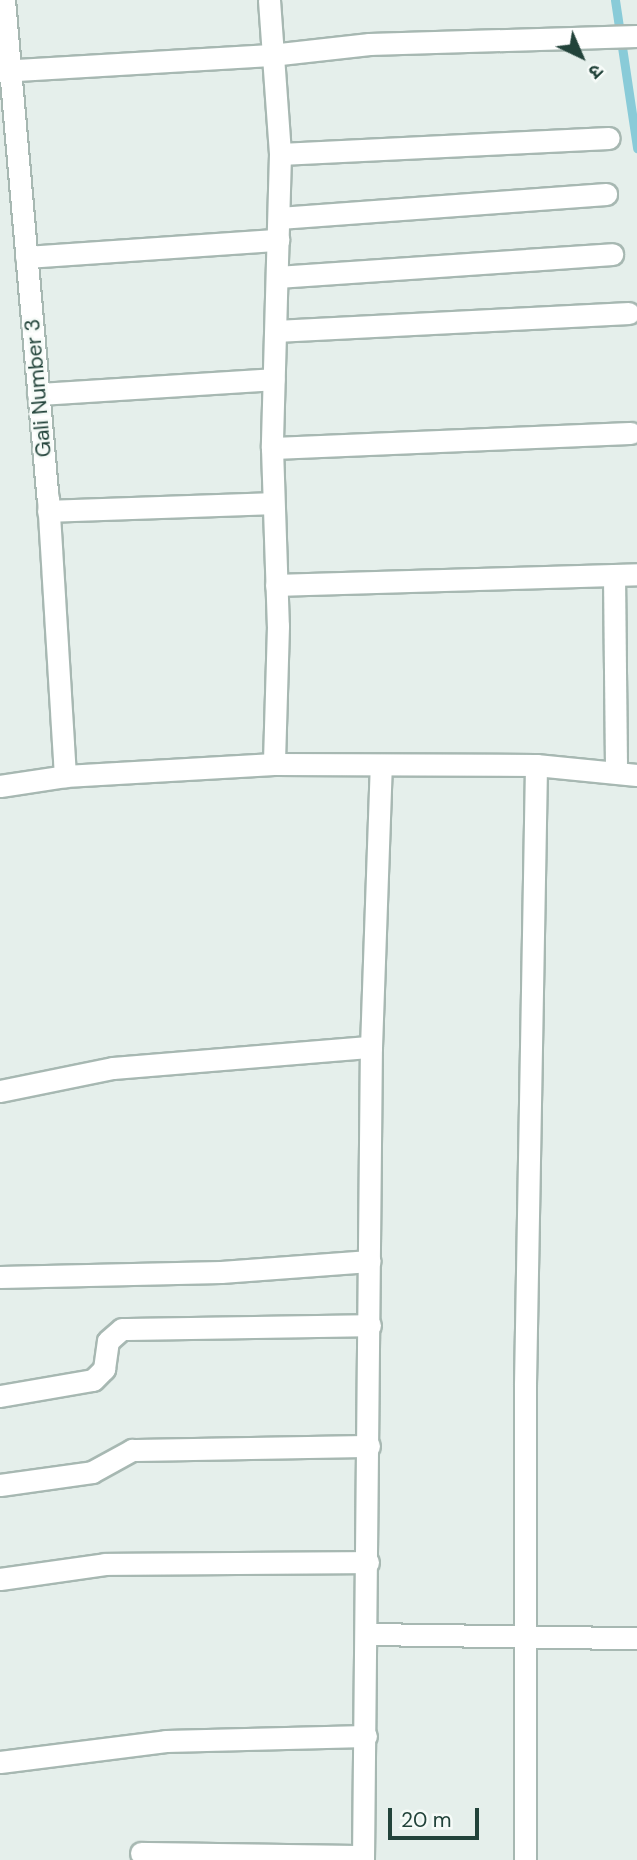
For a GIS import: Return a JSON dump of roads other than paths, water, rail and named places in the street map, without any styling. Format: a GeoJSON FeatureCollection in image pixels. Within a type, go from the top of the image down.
{"type":"FeatureCollection","features":[{"type":"Feature","properties":{"kind":"street","name":"Gali Number 3"},"geometry":{"type":"LineString","coordinates":[[4,0],[4,71],[26,257],[38,394],[65,776]]}},
{"type":"Feature","properties":{"kind":"street"},"geometry":{"type":"LineString","coordinates":[[269,0],[280,154],[272,448],[276,585],[274,764]]}},
{"type":"Feature","properties":{"kind":"street"},"geometry":{"type":"LineString","coordinates":[[4,71],[271,55],[369,44],[636,36]]}},
{"type":"Feature","properties":{"kind":"street"},"geometry":{"type":"LineString","coordinates":[[280,154],[609,138]]}},
{"type":"Feature","properties":{"kind":"street"},"geometry":{"type":"LineString","coordinates":[[279,218],[606,194]]}},
{"type":"Feature","properties":{"kind":"street"},"geometry":{"type":"LineString","coordinates":[[26,257],[278,240]]}},
{"type":"Feature","properties":{"kind":"street"},"geometry":{"type":"LineString","coordinates":[[277,277],[612,254]]}},
{"type":"Feature","properties":{"kind":"street"},"geometry":{"type":"LineString","coordinates":[[276,331],[629,313]]}},
{"type":"Feature","properties":{"kind":"street"},"geometry":{"type":"LineString","coordinates":[[38,394],[274,379]]}},
{"type":"Feature","properties":{"kind":"street"},"geometry":{"type":"LineString","coordinates":[[272,448],[631,433]]}},
{"type":"Feature","properties":{"kind":"street"},"geometry":{"type":"LineString","coordinates":[[48,511],[273,503]]}},
{"type":"Feature","properties":{"kind":"street"},"geometry":{"type":"LineString","coordinates":[[276,585],[637,574]]}},
{"type":"Feature","properties":{"kind":"street"},"geometry":{"type":"LineString","coordinates":[[0,786],[65,776],[274,764],[536,765],[626,774],[614,575]]}},
{"type":"Feature","properties":{"kind":"street"},"geometry":{"type":"LineString","coordinates":[[141,1853],[363,1858],[368,1634],[371,1047],[381,765]]}},
{"type":"Feature","properties":{"kind":"street"},"geometry":{"type":"LineString","coordinates":[[525,1860],[525,1635],[536,765]]}},
{"type":"Feature","properties":{"kind":"street"},"geometry":{"type":"LineString","coordinates":[[0,1091],[113,1068],[371,1047]]}},
{"type":"Feature","properties":{"kind":"street"},"geometry":{"type":"LineString","coordinates":[[0,1277],[221,1272],[370,1261]]}},
{"type":"Feature","properties":{"kind":"street"},"geometry":{"type":"LineString","coordinates":[[0,1396],[93,1380],[104,1369],[108,1340],[122,1329],[370,1325]]}},
{"type":"Feature","properties":{"kind":"street"},"geometry":{"type":"LineString","coordinates":[[0,1485],[92,1472],[132,1450],[369,1446]]}},
{"type":"Feature","properties":{"kind":"street"},"geometry":{"type":"LineString","coordinates":[[0,1579],[105,1564],[368,1562]]}},
{"type":"Feature","properties":{"kind":"street"},"geometry":{"type":"LineString","coordinates":[[368,1634],[637,1638]]}},
{"type":"Feature","properties":{"kind":"street"},"geometry":{"type":"LineString","coordinates":[[0,1762],[166,1741],[366,1737]]}},
{"type":"Feature","properties":{"kind":"waterway"},"geometry":{"type":"LineString","coordinates":[[615,0],[637,148]]}}]}
